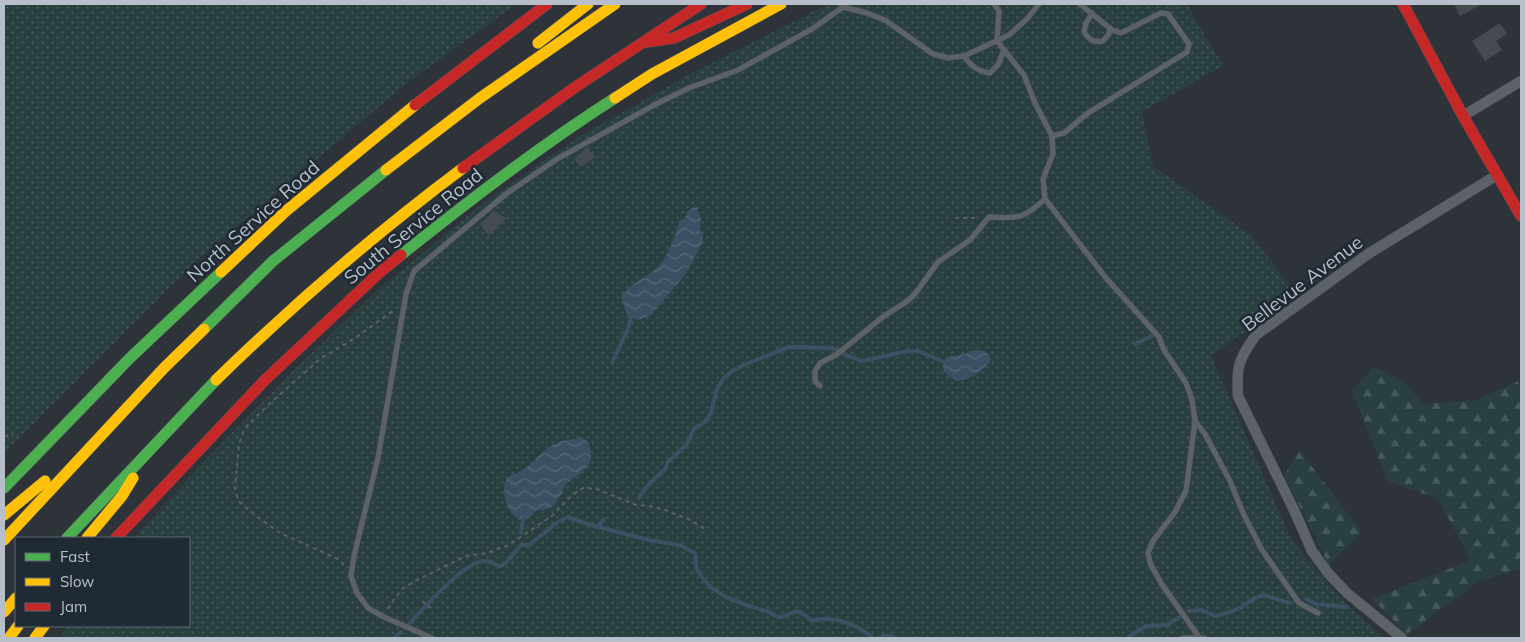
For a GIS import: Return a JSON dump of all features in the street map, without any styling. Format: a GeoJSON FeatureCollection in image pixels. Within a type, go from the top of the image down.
{"type":"FeatureCollection","features":[{"type":"Feature","properties":{"kind":"main road","name":"North Service Road"},"geometry":{"type":"LineString","coordinates":[[4,488],[130,358],[286,211],[425,96],[547,4]]}},
{"type":"Feature","properties":{"kind":"main road"},"geometry":{"type":"LineString","coordinates":[[4,540],[164,368],[273,261],[410,151],[558,26],[588,4]]}},
{"type":"Feature","properties":{"kind":"main road"},"geometry":{"type":"LineString","coordinates":[[410,151],[532,61],[615,4]]}},
{"type":"Feature","properties":{"kind":"main road"},"geometry":{"type":"LineString","coordinates":[[68,537],[111,488],[219,378],[294,308],[368,244],[442,183],[573,87],[701,4]]}},
{"type":"Feature","properties":{"kind":"main road"},"geometry":{"type":"LineString","coordinates":[[637,44],[674,38],[747,4]]}},
{"type":"Feature","properties":{"kind":"main road","name":"South Service Road"},"geometry":{"type":"LineString","coordinates":[[117,537],[265,380],[380,272],[482,190],[574,124],[652,74],[781,4]]}},
{"type":"Feature","properties":{"kind":"main road"},"geometry":{"type":"LineString","coordinates":[[1403,4],[1463,116],[1521,216]]}},
{"type":"Feature","properties":{"kind":"main road"},"geometry":{"type":"LineString","coordinates":[[4,515],[93,443]]}},
{"type":"Feature","properties":{"kind":"main road"},"geometry":{"type":"LineString","coordinates":[[88,537],[122,496],[148,452]]}},
{"type":"Feature","properties":{"kind":"main road"},"geometry":{"type":"LineString","coordinates":[[4,612],[15,599]]}},
{"type":"Feature","properties":{"kind":"main road"},"geometry":{"type":"LineString","coordinates":[[8,638],[17,627]]}},
{"type":"Feature","properties":{"kind":"main road"},"geometry":{"type":"LineString","coordinates":[[35,638],[43,627]]}},
{"type":"Feature","properties":{"kind":"street"},"geometry":{"type":"LineString","coordinates":[[1463,116],[1521,81]]}},
{"type":"Feature","properties":{"kind":"street","name":"Bellevue Avenue"},"geometry":{"type":"LineString","coordinates":[[1402,638],[1347,593],[1328,573],[1312,550],[1238,396],[1237,375],[1244,351],[1256,335],[1368,254],[1497,175]]}},
{"type":"Feature","properties":{"kind":"lane"},"geometry":{"type":"LineString","coordinates":[[994,4],[999,11],[997,40],[1024,75],[1052,136],[1053,154],[1044,180],[1045,199],[1106,278],[1159,337],[1164,350],[1186,383],[1192,400],[1195,421],[1186,490],[1176,512],[1153,541],[1148,553],[1150,563],[1161,583],[1202,638]]}},
{"type":"Feature","properties":{"kind":"lane"},"geometry":{"type":"LineString","coordinates":[[432,638],[368,608],[357,593],[352,576],[354,556],[378,458],[405,303],[414,271],[506,194],[557,159],[656,104],[689,88],[738,70],[812,29],[842,6],[885,20],[933,54],[948,58],[964,56],[1010,35],[1040,4]]}},
{"type":"Feature","properties":{"kind":"lane"},"geometry":{"type":"LineString","coordinates":[[1052,136],[1064,134],[1088,113],[1187,52],[1189,44],[1168,14],[1161,13],[1121,34],[1110,28],[1080,4]]}},
{"type":"Feature","properties":{"kind":"lane"},"geometry":{"type":"LineString","coordinates":[[1092,13],[1086,23],[1084,32],[1088,39],[1096,42],[1103,41],[1109,34],[1110,28]]}},
{"type":"Feature","properties":{"kind":"lane"},"geometry":{"type":"LineString","coordinates":[[964,56],[970,64],[980,71],[990,73],[998,66],[1004,50]]}},
{"type":"Feature","properties":{"kind":"lane"},"geometry":{"type":"LineString","coordinates":[[820,386],[815,381],[815,371],[820,363],[836,354],[884,316],[911,298],[938,262],[970,240],[989,217],[1017,218],[1033,210],[1045,199]]}},
{"type":"Feature","properties":{"kind":"lane"},"geometry":{"type":"LineString","coordinates":[[1195,421],[1205,434],[1230,480],[1244,515],[1262,550],[1299,604],[1318,613]]}},
{"type":"Feature","properties":{"kind":"lane"},"geometry":{"type":"LineString","coordinates":[[1182,638],[1202,638]]}},
{"type":"Feature","properties":{"kind":"path"},"geometry":{"type":"LineString","coordinates":[[955,218],[988,219]]}},
{"type":"Feature","properties":{"kind":"path"},"geometry":{"type":"LineString","coordinates":[[352,572],[338,559],[280,532],[238,501],[235,488],[239,444],[245,428],[320,359],[355,338],[405,303]]}},
{"type":"Feature","properties":{"kind":"path"},"geometry":{"type":"LineString","coordinates":[[4,436],[13,435]]}},
{"type":"Feature","properties":{"kind":"path"},"geometry":{"type":"LineString","coordinates":[[384,617],[402,589],[466,556],[487,553],[509,545],[553,516],[571,496],[583,488],[597,489],[636,505],[665,510],[690,520],[707,530]]}},
{"type":"Feature","properties":{"kind":"path"},"geometry":{"type":"LineString","coordinates":[[422,601],[431,608]]}},
{"type":"Feature","properties":{"kind":"green space"},"geometry":{"type":"Polygon","coordinates":[[[4,4],[517,4],[411,80],[196,261],[4,453],[4,4]]]}},
{"type":"Feature","properties":{"kind":"green space"},"geometry":{"type":"Polygon","coordinates":[[[828,4],[1187,4],[1224,65],[1142,112],[1153,166],[1251,235],[1297,295],[1211,356],[1292,541],[1342,599],[1384,638],[59,638],[67,627],[190,627],[190,537],[135,537],[207,458],[374,293],[487,200],[580,136],[694,72],[828,4]]]}},
{"type":"Feature","properties":{"kind":"green space"},"geometry":{"type":"Polygon","coordinates":[[[1374,367],[1402,380],[1424,404],[1476,400],[1518,381],[1521,388],[1521,568],[1478,582],[1407,634],[1372,599],[1471,560],[1438,499],[1388,481],[1352,391],[1374,367]]]}},
{"type":"Feature","properties":{"kind":"green space"},"geometry":{"type":"Polygon","coordinates":[[[1300,451],[1362,532],[1329,565],[1284,475],[1300,451]]]}},
{"type":"Feature","properties":{"kind":"water"},"geometry":{"type":"Polygon","coordinates":[[[693,207],[697,208],[701,218],[700,231],[703,235],[703,242],[685,275],[650,316],[637,320],[627,315],[621,297],[633,284],[662,263],[671,245],[679,221],[685,218],[687,212],[693,207]]]}},
{"type":"Feature","properties":{"kind":"water"},"geometry":{"type":"Polygon","coordinates":[[[976,350],[986,352],[991,361],[980,372],[967,379],[956,381],[944,372],[943,367],[946,358],[976,350]]]}},
{"type":"Feature","properties":{"kind":"water"},"geometry":{"type":"Polygon","coordinates":[[[580,437],[589,443],[591,455],[588,466],[564,487],[557,502],[552,507],[545,510],[537,510],[525,520],[515,517],[505,497],[504,489],[508,478],[521,471],[553,445],[561,441],[580,437]]]}},
{"type":"Feature","properties":{"kind":"building"},"geometry":{"type":"Polygon","coordinates":[[[1454,4],[1482,4],[1460,16],[1454,4]]]}},
{"type":"Feature","properties":{"kind":"building"},"geometry":{"type":"Polygon","coordinates":[[[1500,23],[1507,34],[1496,41],[1502,50],[1485,61],[1472,41],[1500,23]]]}},
{"type":"Feature","properties":{"kind":"building"},"geometry":{"type":"Polygon","coordinates":[[[587,147],[595,157],[581,167],[574,159],[587,147]]]}},
{"type":"Feature","properties":{"kind":"building"},"geometry":{"type":"Polygon","coordinates":[[[494,211],[506,218],[489,236],[480,224],[494,211]]]}},
{"type":"Feature","properties":{"kind":"waterway"},"geometry":{"type":"LineString","coordinates":[[612,363],[628,329],[631,317]]}},
{"type":"Feature","properties":{"kind":"waterway"},"geometry":{"type":"LineString","coordinates":[[1135,344],[1154,335]]}},
{"type":"Feature","properties":{"kind":"waterway"},"geometry":{"type":"LineString","coordinates":[[639,498],[647,486],[665,469],[668,462],[687,444],[694,429],[706,421],[711,413],[717,389],[723,379],[732,371],[789,347],[831,348],[838,350]]}},
{"type":"Feature","properties":{"kind":"waterway"},"geometry":{"type":"LineString","coordinates":[[843,354],[862,361],[908,351],[918,351],[947,363]]}},
{"type":"Feature","properties":{"kind":"waterway"},"geometry":{"type":"LineString","coordinates":[[521,533],[525,517]]}},
{"type":"Feature","properties":{"kind":"waterway"},"geometry":{"type":"LineString","coordinates":[[409,624],[433,598],[465,570],[483,561],[491,562],[498,566],[504,565],[521,545],[529,545],[558,522],[568,517],[649,540],[680,545],[695,553],[697,569],[711,587],[719,593],[739,602],[778,617],[797,612],[812,620],[840,621],[857,627],[873,638]]}},
{"type":"Feature","properties":{"kind":"waterway"},"geometry":{"type":"LineString","coordinates":[[597,527],[604,519]]}},
{"type":"Feature","properties":{"kind":"waterway"},"geometry":{"type":"LineString","coordinates":[[1189,611],[1202,610],[1215,616],[1240,608],[1255,598],[1264,595],[1289,603]]}},
{"type":"Feature","properties":{"kind":"waterway"},"geometry":{"type":"LineString","coordinates":[[1306,599],[1316,604],[1347,607]]}},
{"type":"Feature","properties":{"kind":"waterway"},"geometry":{"type":"LineString","coordinates":[[1130,636],[1146,626],[1167,625],[1180,617]]}},
{"type":"Feature","properties":{"kind":"waterway"},"geometry":{"type":"LineString","coordinates":[[394,638],[401,632]]}},
{"type":"Feature","properties":{"kind":"waterway"},"geometry":{"type":"LineString","coordinates":[[878,638],[882,636],[895,638]]}},
{"type":"Feature","properties":{"kind":"traffic: fast"},"geometry":{"type":"LineString","coordinates":[[401,255],[506,174],[615,98]]}},
{"type":"Feature","properties":{"kind":"traffic: fast"},"geometry":{"type":"LineString","coordinates":[[204,329],[273,261],[386,170]]}},
{"type":"Feature","properties":{"kind":"traffic: fast"},"geometry":{"type":"LineString","coordinates":[[4,488],[130,358],[221,272]]}},
{"type":"Feature","properties":{"kind":"traffic: fast"},"geometry":{"type":"LineString","coordinates":[[68,537],[216,380]]}},
{"type":"Feature","properties":{"kind":"traffic: slow"},"geometry":{"type":"LineString","coordinates":[[538,43],[588,4]]}},
{"type":"Feature","properties":{"kind":"traffic: slow"},"geometry":{"type":"LineString","coordinates":[[386,170],[480,98],[615,4]]}},
{"type":"Feature","properties":{"kind":"traffic: slow"},"geometry":{"type":"LineString","coordinates":[[615,98],[652,74],[781,4]]}},
{"type":"Feature","properties":{"kind":"traffic: slow"},"geometry":{"type":"LineString","coordinates":[[221,272],[286,211],[415,105]]}},
{"type":"Feature","properties":{"kind":"traffic: slow"},"geometry":{"type":"LineString","coordinates":[[216,380],[336,270],[463,168]]}},
{"type":"Feature","properties":{"kind":"traffic: slow"},"geometry":{"type":"LineString","coordinates":[[4,540],[164,368],[204,329]]}},
{"type":"Feature","properties":{"kind":"traffic: slow"},"geometry":{"type":"LineString","coordinates":[[88,537],[122,496],[133,478]]}},
{"type":"Feature","properties":{"kind":"traffic: slow"},"geometry":{"type":"LineString","coordinates":[[4,515],[45,481]]}},
{"type":"Feature","properties":{"kind":"traffic: slow"},"geometry":{"type":"LineString","coordinates":[[4,612],[15,599]]}},
{"type":"Feature","properties":{"kind":"traffic: slow"},"geometry":{"type":"LineString","coordinates":[[9,638],[17,627]]}},
{"type":"Feature","properties":{"kind":"traffic: slow"},"geometry":{"type":"LineString","coordinates":[[35,638],[43,627]]}},
{"type":"Feature","properties":{"kind":"traffic: jam"},"geometry":{"type":"LineString","coordinates":[[415,105],[547,4]]}},
{"type":"Feature","properties":{"kind":"traffic: jam"},"geometry":{"type":"LineString","coordinates":[[463,168],[574,88],[701,4]]}},
{"type":"Feature","properties":{"kind":"traffic: jam"},"geometry":{"type":"LineString","coordinates":[[646,42],[674,38],[747,4]]}},
{"type":"Feature","properties":{"kind":"traffic: jam"},"geometry":{"type":"LineString","coordinates":[[1403,4],[1463,116],[1521,216]]}},
{"type":"Feature","properties":{"kind":"traffic: jam"},"geometry":{"type":"LineString","coordinates":[[117,537],[265,380],[380,272],[401,255]]}}]}
